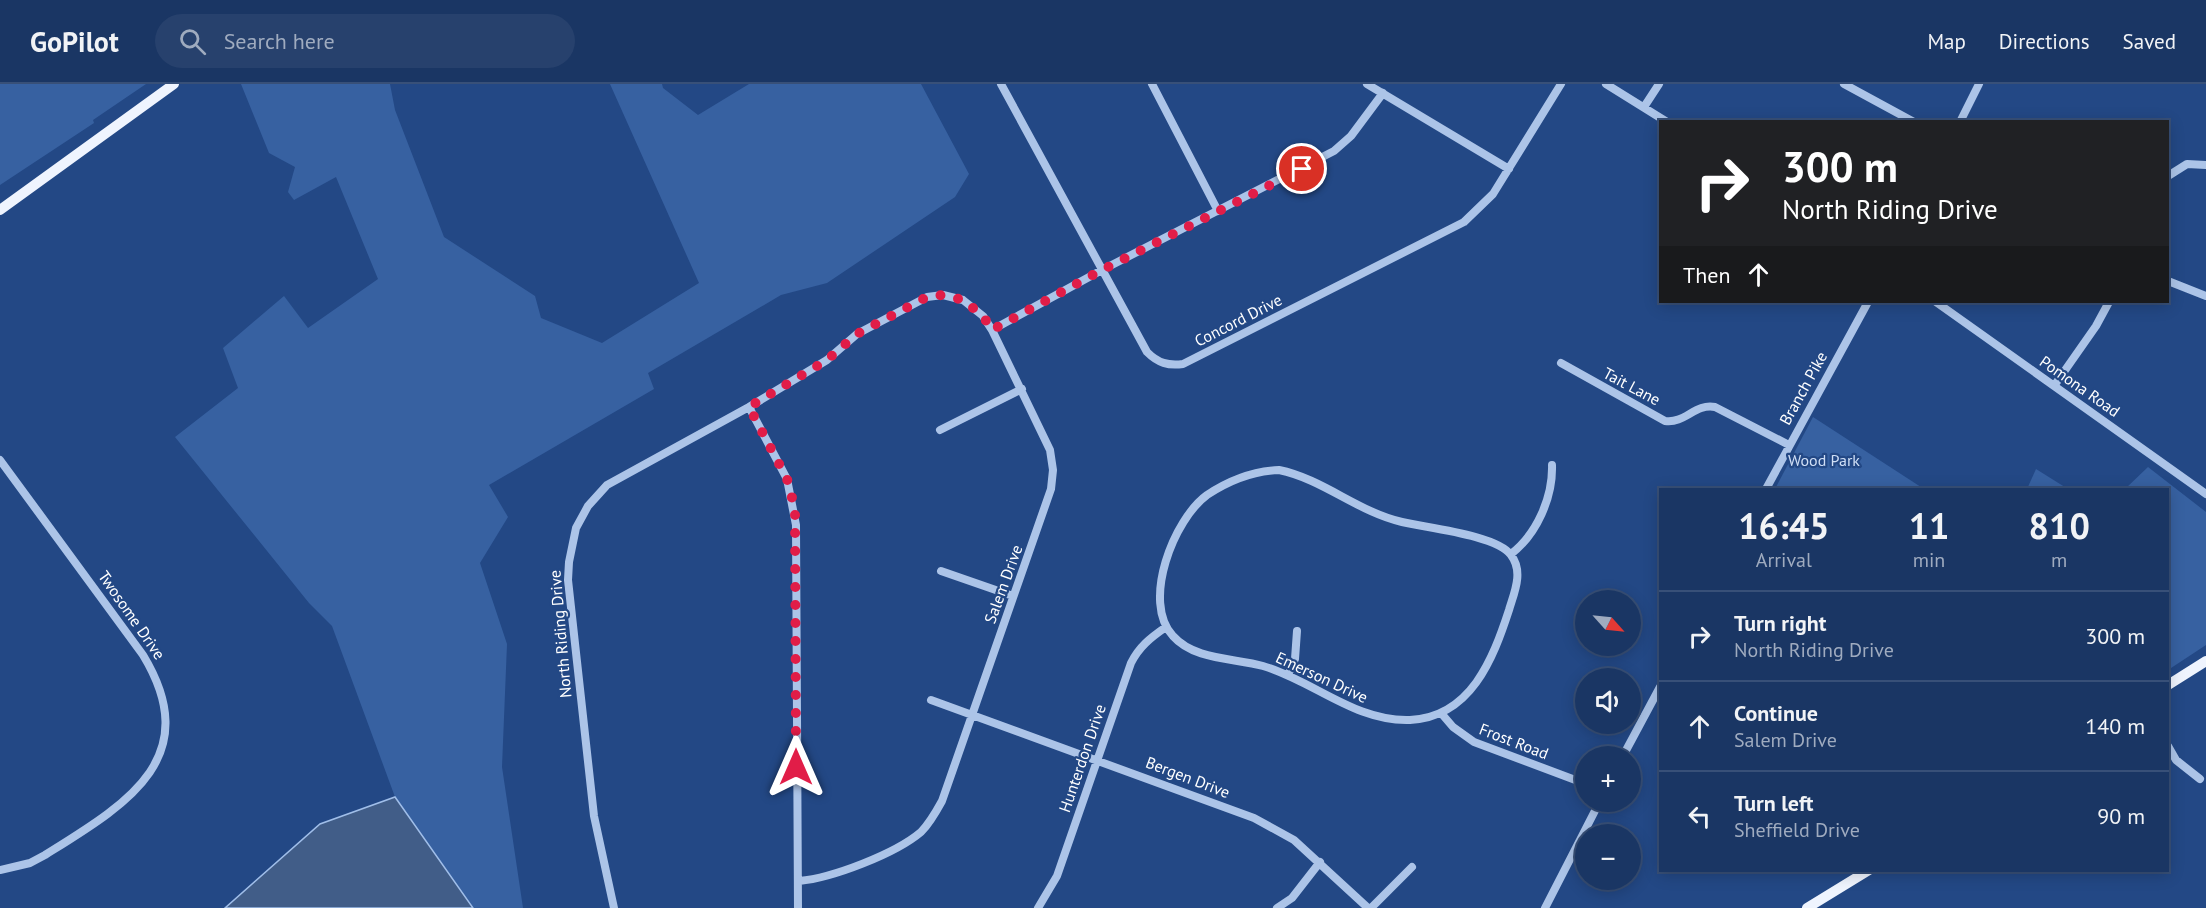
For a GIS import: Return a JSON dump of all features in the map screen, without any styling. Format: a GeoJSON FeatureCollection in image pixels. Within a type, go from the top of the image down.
{"type":"FeatureCollection","features":[{"type":"Feature","properties":{"kind":"main road"},"geometry":{"type":"LineString","coordinates":[[0,210],[174,84]]}},
{"type":"Feature","properties":{"kind":"main road"},"geometry":{"type":"LineString","coordinates":[[2169,684],[2206,661]]}},
{"type":"Feature","properties":{"kind":"main road"},"geometry":{"type":"LineString","coordinates":[[1807,908],[1866,872]]}},
{"type":"Feature","properties":{"kind":"street","name":"Concord Drive"},"geometry":{"type":"LineString","coordinates":[[1001,84],[1147,352],[1164,364],[1183,364],[1464,222],[1493,194],[1561,84]]}},
{"type":"Feature","properties":{"kind":"street"},"geometry":{"type":"LineString","coordinates":[[1152,84],[1218,211]]}},
{"type":"Feature","properties":{"kind":"street"},"geometry":{"type":"LineString","coordinates":[[1367,84],[1509,169]]}},
{"type":"Feature","properties":{"kind":"street"},"geometry":{"type":"LineString","coordinates":[[1606,84],[1663,120]]}},
{"type":"Feature","properties":{"kind":"street"},"geometry":{"type":"LineString","coordinates":[[1644,107],[1659,84]]}},
{"type":"Feature","properties":{"kind":"street"},"geometry":{"type":"LineString","coordinates":[[1844,84],[1910,120]]}},
{"type":"Feature","properties":{"kind":"street"},"geometry":{"type":"LineString","coordinates":[[1961,120],[1979,84]]}},
{"type":"Feature","properties":{"kind":"street"},"geometry":{"type":"LineString","coordinates":[[992,330],[1102,270],[1334,151],[1351,136],[1383,93]]}},
{"type":"Feature","properties":{"kind":"street"},"geometry":{"type":"LineString","coordinates":[[2169,175],[2187,164],[2206,165]]}},
{"type":"Feature","properties":{"kind":"street"},"geometry":{"type":"LineString","coordinates":[[2169,281],[2206,296]]}},
{"type":"Feature","properties":{"kind":"street","name":"Salem Drive"},"geometry":{"type":"LineString","coordinates":[[799,881],[838,874],[898,846],[921,832],[942,801],[1045,510],[1053,470],[1046,439],[1022,389],[992,330],[975,308],[953,296],[927,297],[895,315]]}},
{"type":"Feature","properties":{"kind":"street","name":"Branch Pike"},"geometry":{"type":"LineString","coordinates":[[1767,488],[1867,303]]}},
{"type":"Feature","properties":{"kind":"street","name":"Pomona Road"},"geometry":{"type":"LineString","coordinates":[[1937,303],[2206,494]]}},
{"type":"Feature","properties":{"kind":"street"},"geometry":{"type":"LineString","coordinates":[[2054,386],[2096,326],[2108,303]]}},
{"type":"Feature","properties":{"kind":"street","name":"North Riding Drive"},"geometry":{"type":"LineString","coordinates":[[614,908],[604,868],[586,755],[568,580],[572,543],[588,506],[608,485],[749,407],[827,360],[857,334],[895,315]]}},
{"type":"Feature","properties":{"kind":"street","name":"Tait Lane"},"geometry":{"type":"LineString","coordinates":[[1561,363],[1665,421],[1679,420],[1702,406],[1715,407],[1789,445]]}},
{"type":"Feature","properties":{"kind":"street"},"geometry":{"type":"LineString","coordinates":[[940,430],[1022,389]]}},
{"type":"Feature","properties":{"kind":"street"},"geometry":{"type":"LineString","coordinates":[[749,407],[787,479],[795,509],[798,908]]}},
{"type":"Feature","properties":{"kind":"street","name":"Twosome Drive"},"geometry":{"type":"LineString","coordinates":[[0,460],[143,655],[159,686],[166,717],[163,747],[158,761],[150,774],[129,797],[45,855],[30,863],[0,870]]}},
{"type":"Feature","properties":{"kind":"street"},"geometry":{"type":"LineString","coordinates":[[1166,627],[1159,613],[1158,591],[1167,559],[1185,519],[1206,496],[1259,471],[1279,470],[1299,474],[1378,515],[1491,542],[1511,554],[1521,547],[1541,513],[1552,481],[1552,465]]}},
{"type":"Feature","properties":{"kind":"street","name":"Emerson Drive"},"geometry":{"type":"LineString","coordinates":[[1166,627],[1174,638],[1189,648],[1288,675],[1358,711],[1380,718],[1413,720],[1441,713],[1466,696],[1479,682],[1496,650],[1517,585],[1516,566],[1511,554]]}},
{"type":"Feature","properties":{"kind":"street"},"geometry":{"type":"LineString","coordinates":[[941,571],[1013,596]]}},
{"type":"Feature","properties":{"kind":"street","name":"Hunterdon Drive"},"geometry":{"type":"LineString","coordinates":[[1038,908],[1057,876],[1137,651],[1149,638],[1166,627]]}},
{"type":"Feature","properties":{"kind":"street"},"geometry":{"type":"LineString","coordinates":[[1288,675],[1295,659],[1297,631]]}},
{"type":"Feature","properties":{"kind":"street"},"geometry":{"type":"LineString","coordinates":[[1628,746],[1659,689]]}},
{"type":"Feature","properties":{"kind":"street","name":"Bergen Drive"},"geometry":{"type":"LineString","coordinates":[[931,700],[1254,818],[1294,840],[1369,908]]}},
{"type":"Feature","properties":{"kind":"street","name":"Frost Road"},"geometry":{"type":"LineString","coordinates":[[1441,713],[1453,727],[1474,742],[1575,780]]}},
{"type":"Feature","properties":{"kind":"street"},"geometry":{"type":"LineString","coordinates":[[2169,748],[2176,760],[2200,779]]}},
{"type":"Feature","properties":{"kind":"street"},"geometry":{"type":"LineString","coordinates":[[1545,908],[1594,812]]}},
{"type":"Feature","properties":{"kind":"street"},"geometry":{"type":"LineString","coordinates":[[1277,908],[1293,898],[1320,862]]}},
{"type":"Feature","properties":{"kind":"street"},"geometry":{"type":"LineString","coordinates":[[1369,908],[1412,867]]}},
{"type":"Feature","properties":{"kind":"green space"},"geometry":{"type":"Polygon","coordinates":[[[0,84],[146,84],[93,120],[94,123],[0,185],[0,84]]]}},
{"type":"Feature","properties":{"kind":"green space"},"geometry":{"type":"Polygon","coordinates":[[[241,84],[390,84],[395,110],[444,237],[535,296],[541,318],[602,343],[699,283],[610,84],[662,84],[663,88],[698,115],[749,84],[921,84],[969,174],[955,197],[827,283],[781,295],[648,373],[654,389],[489,485],[508,517],[480,563],[507,644],[502,767],[523,908],[473,908],[395,797],[332,626],[309,603],[175,437],[238,388],[223,348],[284,296],[308,328],[378,279],[336,177],[294,200],[288,192],[295,167],[269,153],[241,84]]]}},
{"type":"Feature","properties":{"kind":"green space","name":"Wood Park"},"geometry":{"type":"Polygon","coordinates":[[[1813,417],[1922,488],[1776,488],[1813,417]]]}},
{"type":"Feature","properties":{"kind":"green space"},"geometry":{"type":"Polygon","coordinates":[[[2148,467],[2206,512],[2206,645],[2169,669],[2169,488],[2126,488],[2148,467]]]}},
{"type":"Feature","properties":{"kind":"green space"},"geometry":{"type":"Polygon","coordinates":[[[2036,469],[2066,488],[2027,488],[2036,469]]]}},
{"type":"Feature","properties":{"kind":"shaded area"},"geometry":{"type":"Polygon","coordinates":[[[395,797],[473,908],[225,908],[320,824],[395,797]]]}},
{"type":"Feature","properties":{"kind":"route"},"geometry":{"type":"LineString","coordinates":[[796,767],[795,509],[787,479],[749,407],[827,360],[857,334],[927,297],[943,295],[963,300],[983,316],[992,330],[1102,270],[1302,169]]}}]}
